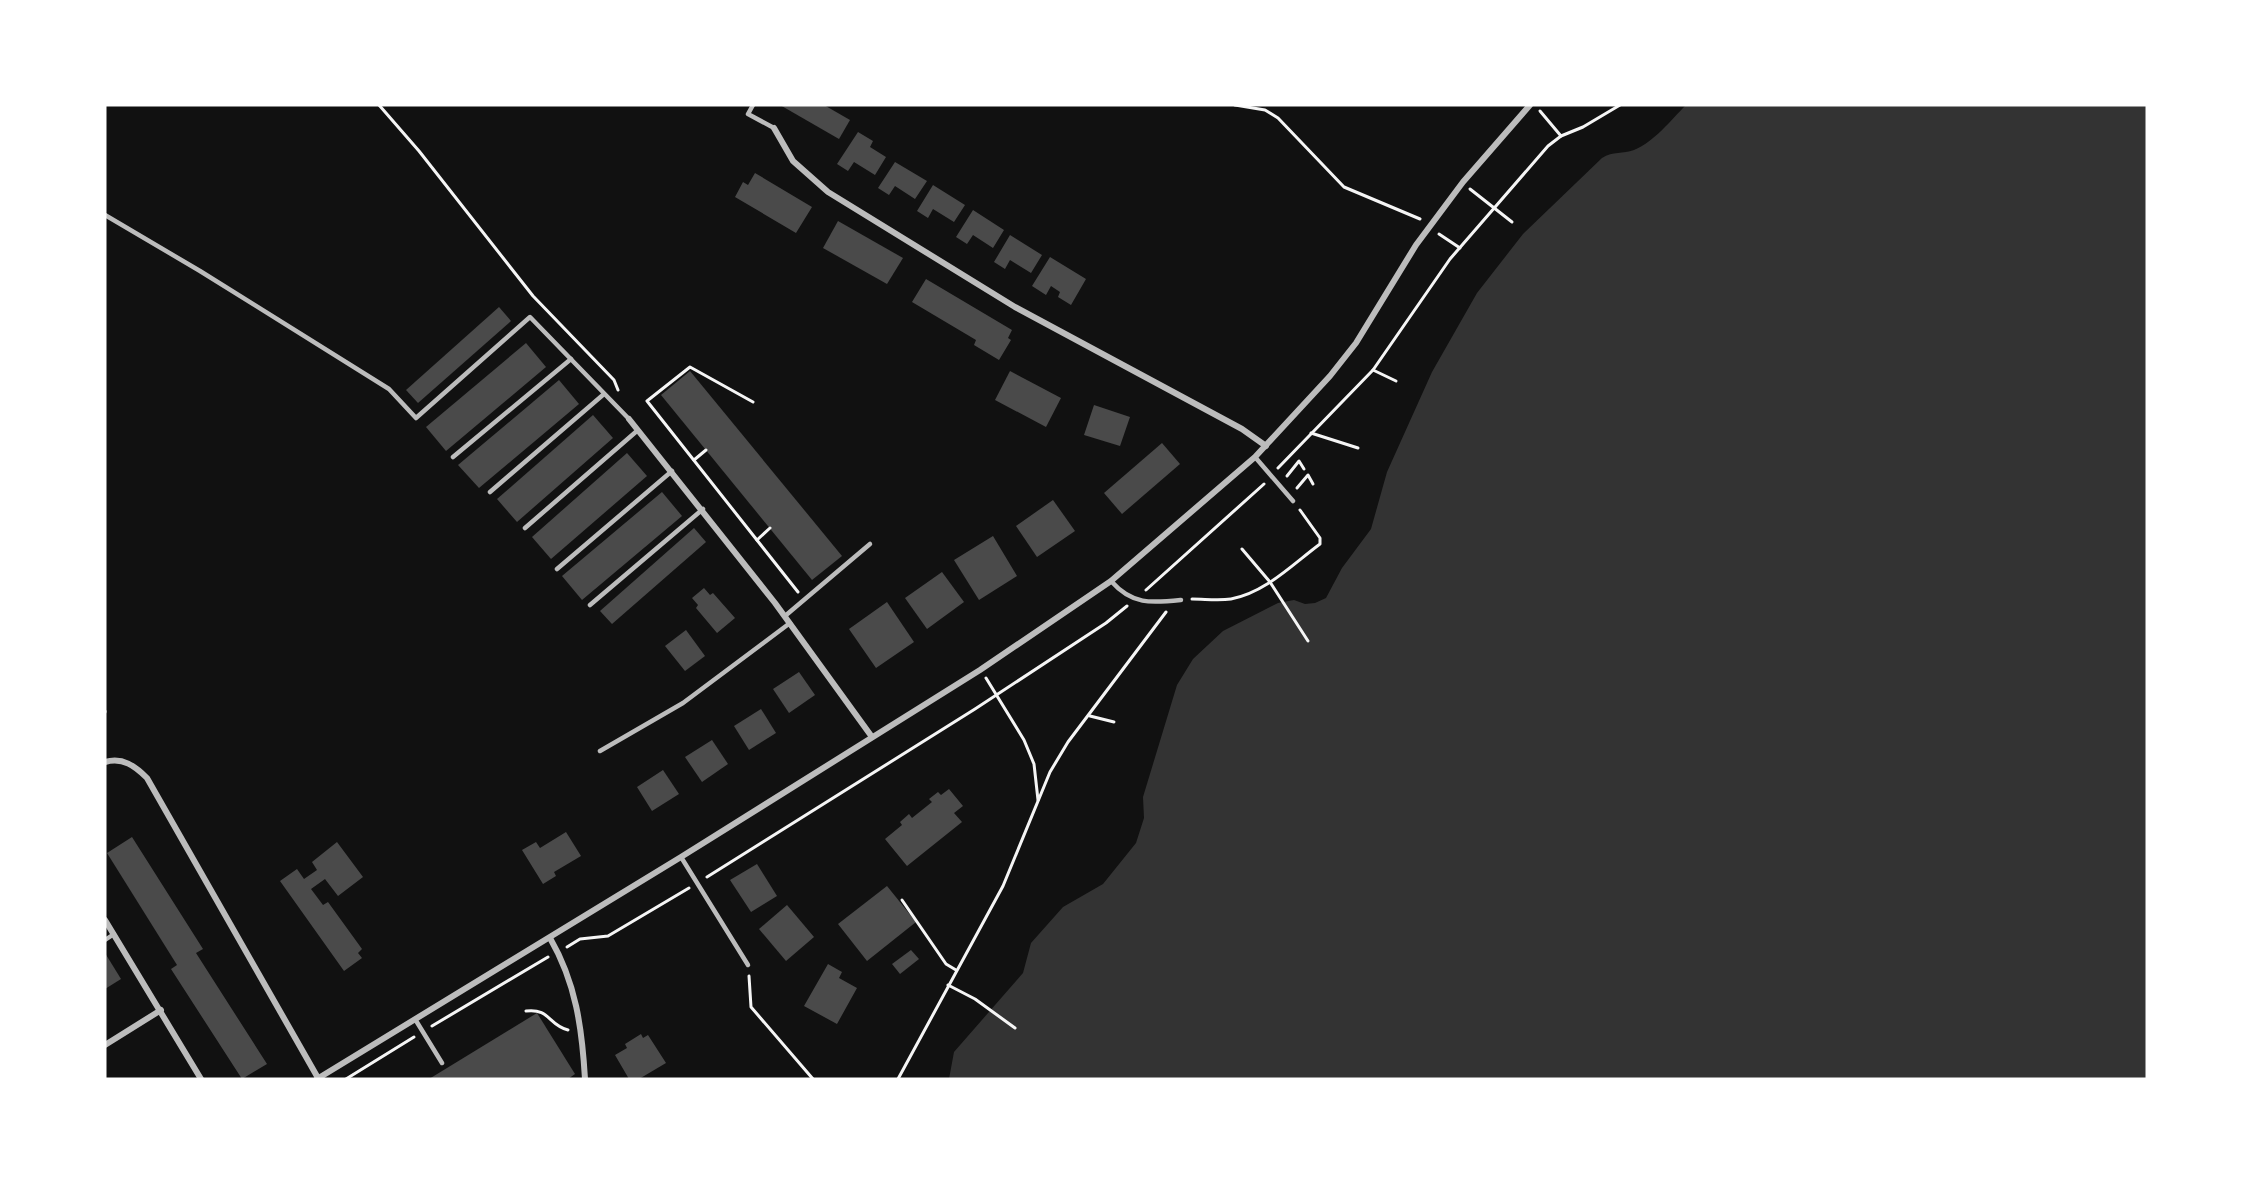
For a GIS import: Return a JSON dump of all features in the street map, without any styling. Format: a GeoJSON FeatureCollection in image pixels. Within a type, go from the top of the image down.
{"type":"FeatureCollection","features":[{"type":"Feature","properties":{"kind":"street"},"geometry":{"type":"LineString","coordinates":[[105,762],[112,760],[132,764],[147,778],[317,1078],[550,938],[980,670],[1111,581],[1266,446],[1356,343],[1430,226],[1462,182],[1530,105]]}},
{"type":"Feature","properties":{"kind":"street"},"geometry":{"type":"LineString","coordinates":[[774,128],[793,161],[828,192],[1015,307],[1242,429],[1266,446]]}},
{"type":"Feature","properties":{"kind":"street"},"geometry":{"type":"LineString","coordinates":[[629,419],[703,509],[790,622],[872,737]]}},
{"type":"Feature","properties":{"kind":"street"},"geometry":{"type":"LineString","coordinates":[[105,920],[201,1079]]}},
{"type":"Feature","properties":{"kind":"street"},"geometry":{"type":"LineString","coordinates":[[550,938],[571,984],[582,1033],[585,1079]]}},
{"type":"Feature","properties":{"kind":"street"},"geometry":{"type":"LineString","coordinates":[[105,1045],[161,1010]]}},
{"type":"Feature","properties":{"kind":"lane"},"geometry":{"type":"LineString","coordinates":[[753,105],[748,114],[774,128]]}},
{"type":"Feature","properties":{"kind":"lane"},"geometry":{"type":"LineString","coordinates":[[105,215],[200,271],[389,390],[416,418],[530,316],[629,419]]}},
{"type":"Feature","properties":{"kind":"lane"},"geometry":{"type":"LineString","coordinates":[[453,457],[571,359]]}},
{"type":"Feature","properties":{"kind":"lane"},"geometry":{"type":"LineString","coordinates":[[490,492],[604,394]]}},
{"type":"Feature","properties":{"kind":"lane"},"geometry":{"type":"LineString","coordinates":[[525,528],[638,430]]}},
{"type":"Feature","properties":{"kind":"lane"},"geometry":{"type":"LineString","coordinates":[[1255,457],[1281,484],[1291,499]]}},
{"type":"Feature","properties":{"kind":"lane"},"geometry":{"type":"LineString","coordinates":[[557,569],[672,471]]}},
{"type":"Feature","properties":{"kind":"lane"},"geometry":{"type":"LineString","coordinates":[[590,605],[703,509]]}},
{"type":"Feature","properties":{"kind":"lane"},"geometry":{"type":"LineString","coordinates":[[785,616],[870,544]]}},
{"type":"Feature","properties":{"kind":"lane"},"geometry":{"type":"LineString","coordinates":[[1111,581],[1125,596],[1134,600],[1181,600]]}},
{"type":"Feature","properties":{"kind":"lane"},"geometry":{"type":"LineString","coordinates":[[600,751],[683,703],[790,622]]}},
{"type":"Feature","properties":{"kind":"lane"},"geometry":{"type":"LineString","coordinates":[[681,857],[748,965]]}},
{"type":"Feature","properties":{"kind":"lane"},"geometry":{"type":"LineString","coordinates":[[105,940],[114,934]]}},
{"type":"Feature","properties":{"kind":"lane"},"geometry":{"type":"LineString","coordinates":[[415,1019],[442,1063]]}},
{"type":"Feature","properties":{"kind":"path"},"geometry":{"type":"LineString","coordinates":[[379,105],[419,151],[533,296],[614,380],[629,419]]}},
{"type":"Feature","properties":{"kind":"path"},"geometry":{"type":"LineString","coordinates":[[1235,105],[1264,110],[1278,118],[1344,187],[1430,226],[1460,248]]}},
{"type":"Feature","properties":{"kind":"path"},"geometry":{"type":"LineString","coordinates":[[1535,105],[1561,135]]}},
{"type":"Feature","properties":{"kind":"path"},"geometry":{"type":"LineString","coordinates":[[1272,474],[1373,370],[1492,207],[1548,146],[1561,135],[1583,127],[1620,105]]}},
{"type":"Feature","properties":{"kind":"path"},"geometry":{"type":"LineString","coordinates":[[1462,182],[1512,222]]}},
{"type":"Feature","properties":{"kind":"path"},"geometry":{"type":"LineString","coordinates":[[753,402],[690,367],[647,401],[805,600]]}},
{"type":"Feature","properties":{"kind":"path"},"geometry":{"type":"LineString","coordinates":[[1373,370],[1396,381]]}},
{"type":"Feature","properties":{"kind":"path"},"geometry":{"type":"LineString","coordinates":[[1311,433],[1358,448]]}},
{"type":"Feature","properties":{"kind":"path"},"geometry":{"type":"LineString","coordinates":[[694,460],[706,450]]}},
{"type":"Feature","properties":{"kind":"path"},"geometry":{"type":"LineString","coordinates":[[1281,484],[1299,461],[1304,469]]}},
{"type":"Feature","properties":{"kind":"path"},"geometry":{"type":"LineString","coordinates":[[898,1079],[1003,886],[1050,772],[1068,742],[1090,716],[1166,612],[1181,600],[1230,599],[1251,593],[1270,582],[1320,544],[1320,538],[1291,499],[1308,475],[1313,484]]}},
{"type":"Feature","properties":{"kind":"path"},"geometry":{"type":"LineString","coordinates":[[757,540],[770,528]]}},
{"type":"Feature","properties":{"kind":"path"},"geometry":{"type":"LineString","coordinates":[[1242,549],[1270,582],[1308,641]]}},
{"type":"Feature","properties":{"kind":"path"},"geometry":{"type":"LineString","coordinates":[[980,670],[1024,740],[1034,764],[1038,802]]}},
{"type":"Feature","properties":{"kind":"path"},"geometry":{"type":"LineString","coordinates":[[346,1079],[580,939],[608,936],[698,883],[997,694]]}},
{"type":"Feature","properties":{"kind":"path"},"geometry":{"type":"LineString","coordinates":[[1090,716],[1114,722]]}},
{"type":"Feature","properties":{"kind":"path"},"geometry":{"type":"LineString","coordinates":[[902,900],[946,964],[956,970]]}},
{"type":"Feature","properties":{"kind":"path"},"geometry":{"type":"LineString","coordinates":[[748,965],[751,1007],[813,1079]]}},
{"type":"Feature","properties":{"kind":"path"},"geometry":{"type":"LineString","coordinates":[[948,985],[975,999],[1015,1028]]}},
{"type":"Feature","properties":{"kind":"path"},"geometry":{"type":"LineString","coordinates":[[526,1011],[539,1010],[563,1028],[582,1033]]}},
{"type":"Feature","properties":{"kind":"shaded area"},"geometry":{"type":"Polygon","coordinates":[[[1686,105],[2147,105],[2147,1079],[949,1079],[954,1052],[1023,973],[1031,943],[1063,907],[1103,884],[1136,843],[1144,818],[1143,797],[1177,685],[1193,659],[1223,631],[1278,603],[1294,600],[1305,604],[1315,603],[1326,598],[1342,568],[1371,529],[1387,472],[1432,372],[1477,293],[1523,234],[1602,158],[1642,146],[1662,130],[1686,105]]]}},
{"type":"Feature","properties":{"kind":"building"},"geometry":{"type":"Polygon","coordinates":[[[780,105],[824,105],[850,120],[839,139],[780,105]]]}},
{"type":"Feature","properties":{"kind":"building"},"geometry":{"type":"Polygon","coordinates":[[[858,132],[873,141],[870,147],[886,157],[875,175],[854,162],[848,171],[837,164],[858,132]]]}},
{"type":"Feature","properties":{"kind":"building"},"geometry":{"type":"Polygon","coordinates":[[[895,162],[927,181],[915,199],[895,186],[889,195],[878,188],[895,162]]]}},
{"type":"Feature","properties":{"kind":"building"},"geometry":{"type":"Polygon","coordinates":[[[755,173],[812,207],[796,233],[735,197],[743,182],[748,185],[755,173]]]}},
{"type":"Feature","properties":{"kind":"building"},"geometry":{"type":"Polygon","coordinates":[[[933,185],[965,205],[954,222],[933,209],[928,218],[917,211],[933,185]]]}},
{"type":"Feature","properties":{"kind":"building"},"geometry":{"type":"Polygon","coordinates":[[[973,210],[1004,230],[993,248],[973,235],[967,244],[956,237],[973,210]]]}},
{"type":"Feature","properties":{"kind":"building"},"geometry":{"type":"Polygon","coordinates":[[[838,221],[903,258],[887,284],[823,248],[838,221]]]}},
{"type":"Feature","properties":{"kind":"building"},"geometry":{"type":"Polygon","coordinates":[[[1010,235],[1042,255],[1031,273],[1010,260],[1005,269],[994,262],[1010,235]]]}},
{"type":"Feature","properties":{"kind":"building"},"geometry":{"type":"Polygon","coordinates":[[[1050,257],[1086,279],[1071,305],[1058,297],[1060,292],[1051,286],[1046,295],[1032,286],[1050,257]]]}},
{"type":"Feature","properties":{"kind":"building"},"geometry":{"type":"Polygon","coordinates":[[[926,279],[1012,330],[1008,338],[1011,340],[999,360],[974,345],[976,340],[912,302],[926,279]]]}},
{"type":"Feature","properties":{"kind":"building"},"geometry":{"type":"Polygon","coordinates":[[[499,307],[511,321],[418,403],[406,390],[499,307]]]}},
{"type":"Feature","properties":{"kind":"building"},"geometry":{"type":"Polygon","coordinates":[[[526,343],[546,367],[446,451],[426,427],[526,343]]]}},
{"type":"Feature","properties":{"kind":"building"},"geometry":{"type":"Polygon","coordinates":[[[690,371],[842,556],[812,580],[661,395],[690,371]]]}},
{"type":"Feature","properties":{"kind":"building"},"geometry":{"type":"Polygon","coordinates":[[[1010,371],[1061,398],[1046,427],[995,400],[1010,371]]]}},
{"type":"Feature","properties":{"kind":"building"},"geometry":{"type":"Polygon","coordinates":[[[559,380],[579,404],[479,488],[458,465],[559,380]]]}},
{"type":"Feature","properties":{"kind":"building"},"geometry":{"type":"Polygon","coordinates":[[[1094,405],[1130,417],[1120,446],[1084,435],[1094,405]]]}},
{"type":"Feature","properties":{"kind":"building"},"geometry":{"type":"Polygon","coordinates":[[[593,415],[613,438],[517,522],[497,499],[593,415]]]}},
{"type":"Feature","properties":{"kind":"building"},"geometry":{"type":"Polygon","coordinates":[[[1162,443],[1180,464],[1122,514],[1104,493],[1162,443]]]}},
{"type":"Feature","properties":{"kind":"building"},"geometry":{"type":"Polygon","coordinates":[[[627,453],[647,476],[551,559],[532,537],[627,453]]]}},
{"type":"Feature","properties":{"kind":"building"},"geometry":{"type":"Polygon","coordinates":[[[662,492],[682,516],[582,600],[562,576],[662,492]]]}},
{"type":"Feature","properties":{"kind":"building"},"geometry":{"type":"Polygon","coordinates":[[[1053,500],[1075,531],[1037,557],[1016,526],[1053,500]]]}},
{"type":"Feature","properties":{"kind":"building"},"geometry":{"type":"Polygon","coordinates":[[[694,528],[706,542],[612,624],[600,611],[694,528]]]}},
{"type":"Feature","properties":{"kind":"building"},"geometry":{"type":"Polygon","coordinates":[[[993,536],[1017,576],[979,600],[954,560],[993,536]]]}},
{"type":"Feature","properties":{"kind":"building"},"geometry":{"type":"Polygon","coordinates":[[[942,572],[964,602],[927,629],[905,598],[942,572]]]}},
{"type":"Feature","properties":{"kind":"building"},"geometry":{"type":"Polygon","coordinates":[[[704,588],[710,595],[713,593],[735,618],[717,633],[696,608],[698,605],[692,598],[704,588]]]}},
{"type":"Feature","properties":{"kind":"building"},"geometry":{"type":"Polygon","coordinates":[[[887,602],[914,642],[876,668],[849,629],[887,602]]]}},
{"type":"Feature","properties":{"kind":"building"},"geometry":{"type":"Polygon","coordinates":[[[686,630],[705,656],[685,671],[665,646],[686,630]]]}},
{"type":"Feature","properties":{"kind":"building"},"geometry":{"type":"Polygon","coordinates":[[[799,672],[815,695],[789,713],[773,689],[799,672]]]}},
{"type":"Feature","properties":{"kind":"building"},"geometry":{"type":"Polygon","coordinates":[[[761,709],[776,733],[749,750],[734,726],[761,709]]]}},
{"type":"Feature","properties":{"kind":"building"},"geometry":{"type":"Polygon","coordinates":[[[712,740],[728,764],[702,782],[685,757],[712,740]]]}},
{"type":"Feature","properties":{"kind":"building"},"geometry":{"type":"Polygon","coordinates":[[[663,770],[679,794],[652,811],[637,787],[663,770]]]}},
{"type":"Feature","properties":{"kind":"building"},"geometry":{"type":"Polygon","coordinates":[[[949,789],[963,806],[954,813],[962,822],[907,866],[885,839],[902,825],[900,822],[909,814],[912,818],[932,802],[929,799],[938,792],[941,795],[949,789]]]}},
{"type":"Feature","properties":{"kind":"building"},"geometry":{"type":"Polygon","coordinates":[[[566,832],[581,856],[554,872],[556,876],[543,884],[522,850],[536,842],[540,848],[566,832]]]}},
{"type":"Feature","properties":{"kind":"building"},"geometry":{"type":"Polygon","coordinates":[[[132,837],[203,949],[196,953],[267,1064],[242,1079],[171,969],[177,965],[107,853],[132,837]]]}},
{"type":"Feature","properties":{"kind":"building"},"geometry":{"type":"Polygon","coordinates":[[[337,842],[363,877],[338,896],[325,879],[311,889],[323,905],[328,902],[362,949],[358,953],[362,958],[344,971],[280,881],[297,869],[304,879],[317,870],[312,862],[337,842]]]}},
{"type":"Feature","properties":{"kind":"building"},"geometry":{"type":"Polygon","coordinates":[[[757,864],[777,896],[751,912],[730,880],[757,864]]]}},
{"type":"Feature","properties":{"kind":"building"},"geometry":{"type":"Polygon","coordinates":[[[887,886],[916,922],[867,961],[838,924],[887,886]]]}},
{"type":"Feature","properties":{"kind":"building"},"geometry":{"type":"Polygon","coordinates":[[[787,905],[814,937],[786,961],[759,929],[787,905]]]}},
{"type":"Feature","properties":{"kind":"building"},"geometry":{"type":"Polygon","coordinates":[[[911,950],[919,959],[900,974],[892,964],[911,950]]]}},
{"type":"Feature","properties":{"kind":"building"},"geometry":{"type":"Polygon","coordinates":[[[105,953],[121,979],[105,989],[105,953]]]}},
{"type":"Feature","properties":{"kind":"building"},"geometry":{"type":"Polygon","coordinates":[[[828,964],[842,972],[839,978],[857,988],[837,1024],[804,1006],[828,964]]]}},
{"type":"Feature","properties":{"kind":"building"},"geometry":{"type":"Polygon","coordinates":[[[537,1013],[575,1074],[568,1079],[429,1079],[537,1013]]]}},
{"type":"Feature","properties":{"kind":"building"},"geometry":{"type":"Polygon","coordinates":[[[641,1034],[643,1038],[648,1035],[666,1063],[639,1079],[629,1079],[615,1055],[627,1048],[625,1044],[641,1034]]]}}]}
